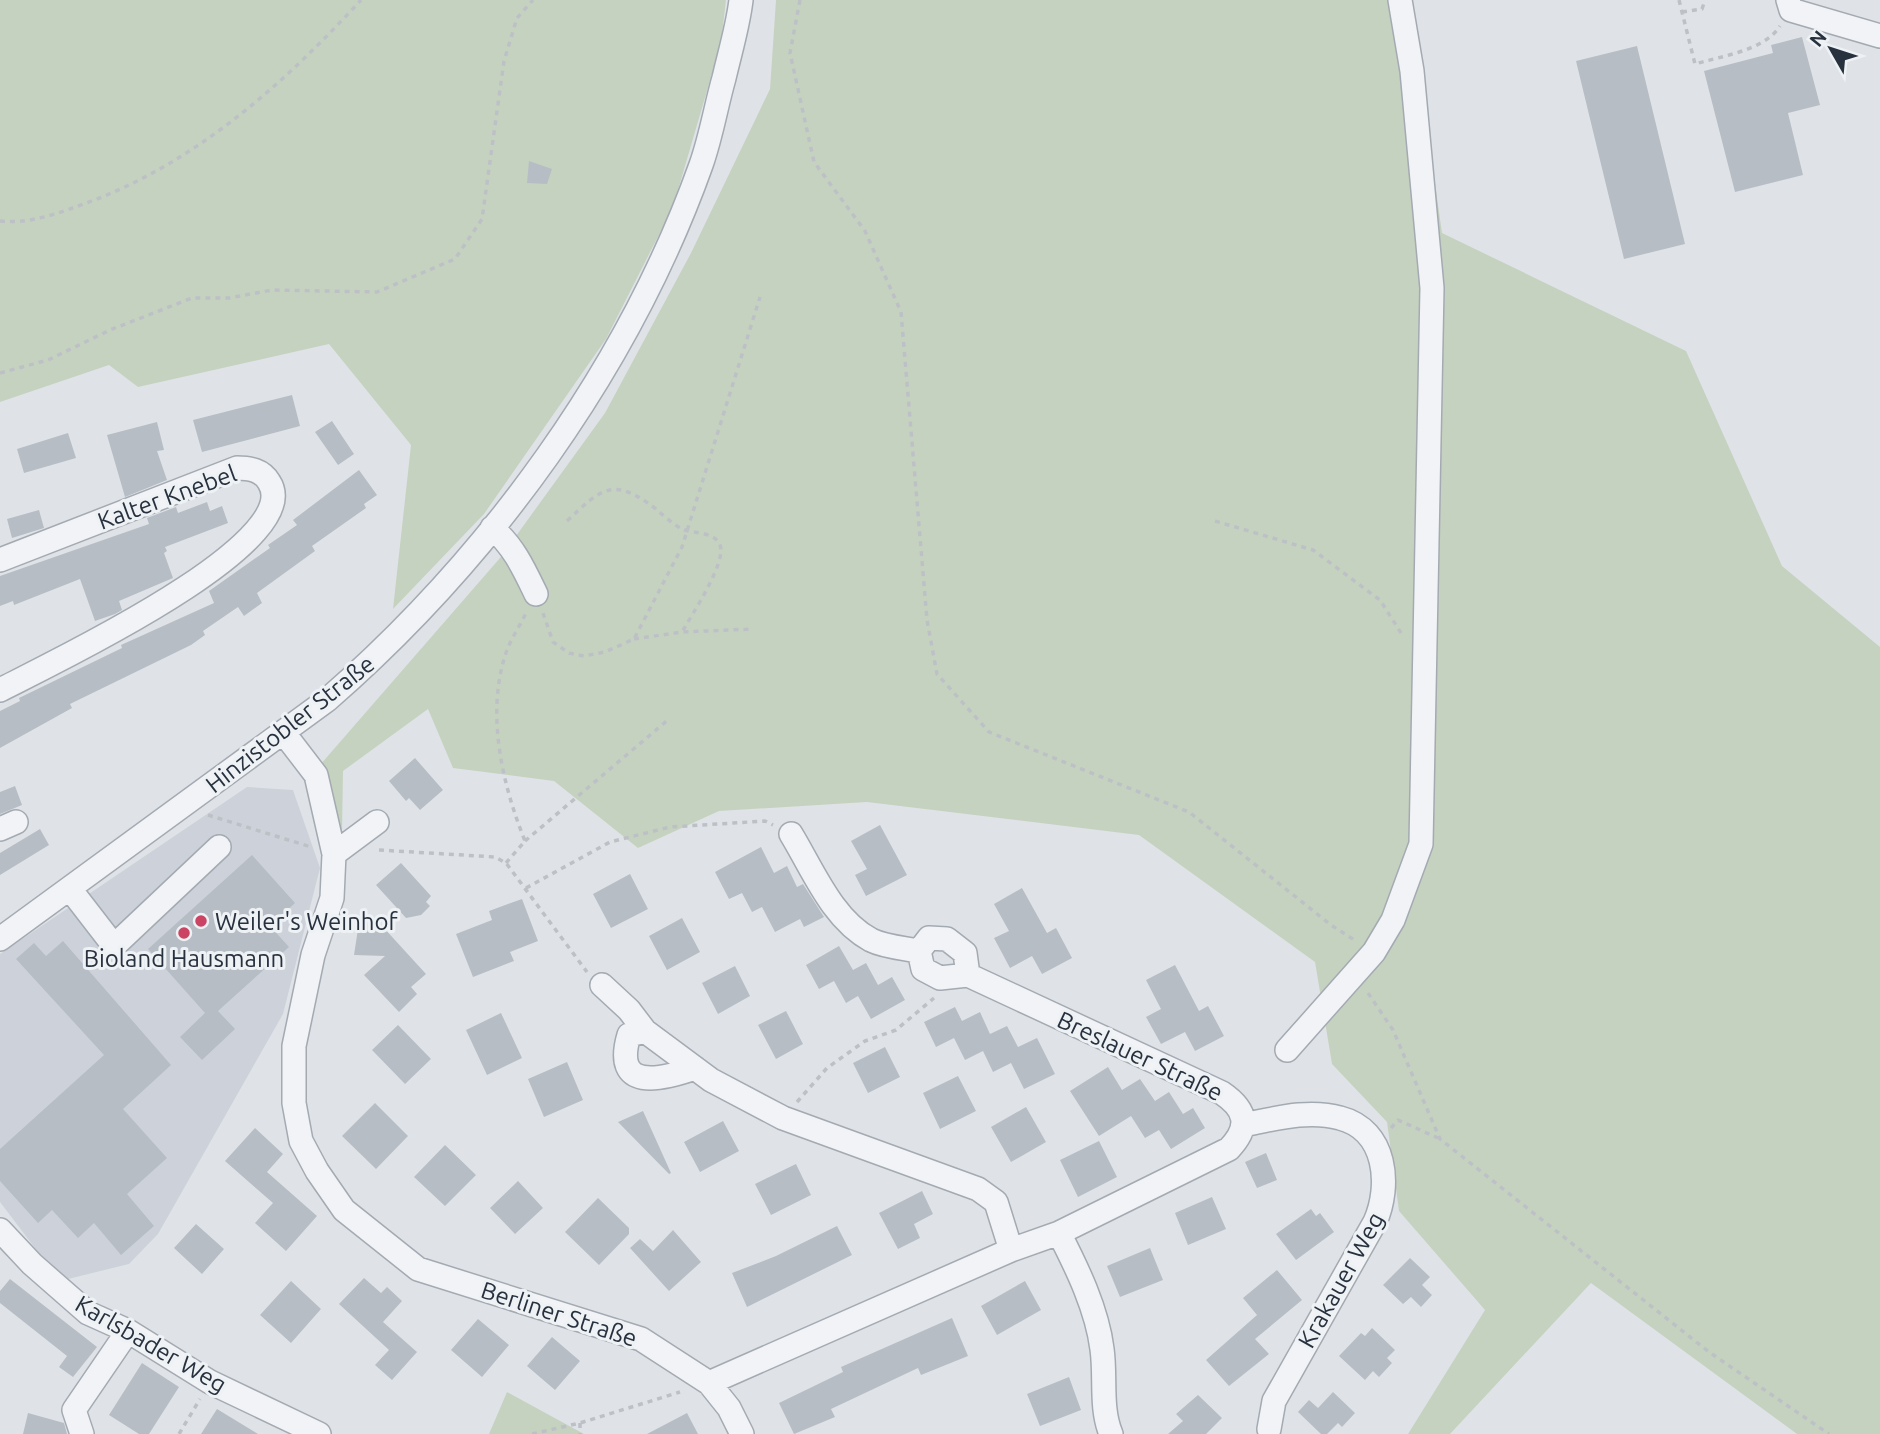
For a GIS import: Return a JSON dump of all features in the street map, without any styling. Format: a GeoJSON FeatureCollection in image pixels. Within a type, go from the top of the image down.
{"type":"FeatureCollection","features":[{"type":"Feature","properties":{"kind":"street","name":"Hinzistobler Straße"},"geometry":{"type":"LineString","coordinates":[[0,939],[183,808],[371,662],[429,601],[492,528],[564,430],[630,322],[687,202],[702,163],[741,0]]}},
{"type":"Feature","properties":{"kind":"street"},"geometry":{"type":"LineString","coordinates":[[1287,1050],[1374,952],[1393,920],[1421,845],[1432,288],[1412,71],[1400,0]]}},
{"type":"Feature","properties":{"kind":"street"},"geometry":{"type":"LineString","coordinates":[[1789,5],[1880,36]]}},
{"type":"Feature","properties":{"kind":"street","name":"Kalter Knebel"},"geometry":{"type":"LineString","coordinates":[[0,560],[237,468],[246,468],[264,476],[274,492],[275,502],[267,520],[230,555],[164,604],[0,690]]}},
{"type":"Feature","properties":{"kind":"street"},"geometry":{"type":"LineString","coordinates":[[492,528],[504,538],[520,561],[536,594]]}},
{"type":"Feature","properties":{"kind":"street","name":"Berliner Straße"},"geometry":{"type":"LineString","coordinates":[[283,732],[316,775],[334,854],[332,898],[313,955],[294,1046],[294,1103],[301,1141],[317,1171],[344,1210],[418,1269],[641,1339],[709,1383],[729,1408],[742,1434]]}},
{"type":"Feature","properties":{"kind":"street"},"geometry":{"type":"LineString","coordinates":[[334,854],[377,822]]}},
{"type":"Feature","properties":{"kind":"street"},"geometry":{"type":"LineString","coordinates":[[791,834],[836,909],[850,925],[873,941],[919,951],[929,939],[947,939],[965,953],[968,975]]}},
{"type":"Feature","properties":{"kind":"street"},"geometry":{"type":"LineString","coordinates":[[70,889],[114,946],[219,847]]}},
{"type":"Feature","properties":{"kind":"street","name":"Breslauer Straße"},"geometry":{"type":"LineString","coordinates":[[919,951],[923,969],[940,978],[968,975],[1222,1093],[1236,1103],[1242,1113],[1240,1137],[1228,1149],[1059,1233],[1011,1250]]}},
{"type":"Feature","properties":{"kind":"street"},"geometry":{"type":"LineString","coordinates":[[602,985],[629,1010],[645,1031],[695,1068],[783,1118],[978,1189],[996,1202],[1011,1250],[709,1383]]}},
{"type":"Feature","properties":{"kind":"street"},"geometry":{"type":"LineString","coordinates":[[645,1031],[629,1035],[624,1051],[629,1070],[643,1080],[653,1080],[695,1068]]}},
{"type":"Feature","properties":{"kind":"street"},"geometry":{"type":"LineString","coordinates":[[1242,1125],[1301,1114],[1341,1118],[1361,1130],[1376,1144]]}},
{"type":"Feature","properties":{"kind":"street","name":"Krakauer Weg"},"geometry":{"type":"LineString","coordinates":[[1269,1429],[1274,1401],[1384,1203],[1385,1174],[1376,1144]]}},
{"type":"Feature","properties":{"kind":"street","name":"Karlsbader Weg"},"geometry":{"type":"LineString","coordinates":[[0,1230],[32,1265],[88,1313],[128,1331],[210,1382],[319,1434]]}},
{"type":"Feature","properties":{"kind":"street"},"geometry":{"type":"LineString","coordinates":[[1059,1233],[1080,1273],[1102,1347],[1106,1421],[1111,1434]]}},
{"type":"Feature","properties":{"kind":"street"},"geometry":{"type":"LineString","coordinates":[[82,1434],[74,1410],[128,1331]]}},
{"type":"Feature","properties":{"kind":"path"},"geometry":{"type":"LineString","coordinates":[[0,221],[14,222],[68,210],[120,192],[175,160],[218,133],[298,66],[361,0]]}},
{"type":"Feature","properties":{"kind":"path"},"geometry":{"type":"LineString","coordinates":[[0,373],[48,360],[110,330],[192,298],[229,298],[272,290],[377,292],[455,259],[482,219],[504,61],[517,18],[534,0]]}},
{"type":"Feature","properties":{"kind":"path"},"geometry":{"type":"LineString","coordinates":[[800,0],[790,53],[814,162],[865,231],[901,312],[927,620],[937,674],[989,732],[1189,812],[1331,925],[1374,952]]}},
{"type":"Feature","properties":{"kind":"path"},"geometry":{"type":"LineString","coordinates":[[1679,0],[1695,64],[1752,46],[1774,35],[1789,5]]}},
{"type":"Feature","properties":{"kind":"path"},"geometry":{"type":"LineString","coordinates":[[1682,12],[1702,9],[1705,0]]}},
{"type":"Feature","properties":{"kind":"path"},"geometry":{"type":"LineString","coordinates":[[634,639],[688,531],[760,298]]}},
{"type":"Feature","properties":{"kind":"path"},"geometry":{"type":"LineString","coordinates":[[567,521],[591,497],[611,488],[636,495],[688,531],[704,533],[716,540],[721,552],[702,600],[682,632]]}},
{"type":"Feature","properties":{"kind":"path"},"geometry":{"type":"LineString","coordinates":[[1215,521],[1314,550],[1380,600],[1406,641]]}},
{"type":"Feature","properties":{"kind":"path"},"geometry":{"type":"LineString","coordinates":[[536,594],[553,642],[569,653],[584,656],[606,652],[634,639],[682,632],[753,629]]}},
{"type":"Feature","properties":{"kind":"path"},"geometry":{"type":"LineString","coordinates":[[525,841],[501,762],[497,693],[507,650],[536,594]]}},
{"type":"Feature","properties":{"kind":"path"},"geometry":{"type":"LineString","coordinates":[[506,863],[525,841],[669,719]]}},
{"type":"Feature","properties":{"kind":"path"},"geometry":{"type":"LineString","coordinates":[[183,808],[334,854]]}},
{"type":"Feature","properties":{"kind":"path"},"geometry":{"type":"LineString","coordinates":[[526,888],[610,842],[670,827],[765,821],[791,834]]}},
{"type":"Feature","properties":{"kind":"path"},"geometry":{"type":"LineString","coordinates":[[378,849],[495,857],[506,863],[579,964],[602,985]]}},
{"type":"Feature","properties":{"kind":"path"},"geometry":{"type":"LineString","coordinates":[[1356,974],[1393,1030],[1440,1139]]}},
{"type":"Feature","properties":{"kind":"path"},"geometry":{"type":"LineString","coordinates":[[783,1118],[827,1068],[865,1041],[896,1030],[936,997]]}},
{"type":"Feature","properties":{"kind":"path"},"geometry":{"type":"LineString","coordinates":[[1376,1144],[1398,1120],[1440,1139],[1709,1352],[1829,1434]]}},
{"type":"Feature","properties":{"kind":"path"},"geometry":{"type":"LineString","coordinates":[[179,1434],[210,1382]]}},
{"type":"Feature","properties":{"kind":"path"},"geometry":{"type":"LineString","coordinates":[[532,1434],[579,1423],[709,1383]]}},
{"type":"Feature","properties":{"kind":"path"},"geometry":{"type":"LineString","coordinates":[[579,1423],[580,1434]]}},
{"type":"Feature","properties":{"kind":"shaded area"},"geometry":{"type":"Polygon","coordinates":[[[247,787],[293,790],[320,868],[283,1014],[158,1234],[129,1264],[60,1281],[0,1202],[0,954],[247,787]]]}},
{"type":"Feature","properties":{"kind":"green space"},"geometry":{"type":"Polygon","coordinates":[[[0,0],[726,0],[721,43],[673,207],[606,339],[484,514],[393,609],[411,445],[329,344],[138,387],[109,365],[0,402],[0,0]]]}},
{"type":"Feature","properties":{"kind":"green space"},"geometry":{"type":"Polygon","coordinates":[[[776,0],[1409,0],[1442,233],[1686,351],[1782,566],[1880,647],[1880,1434],[1797,1434],[1591,1283],[1450,1434],[1408,1434],[1485,1310],[1399,1211],[1387,1122],[1332,1064],[1315,962],[1139,835],[867,802],[719,811],[638,848],[554,781],[453,768],[428,709],[343,771],[342,832],[320,765],[500,558],[605,413],[691,253],[770,89],[776,0]]]}},
{"type":"Feature","properties":{"kind":"green space"},"geometry":{"type":"Polygon","coordinates":[[[507,1392],[584,1434],[489,1434],[507,1392]]]}},
{"type":"Feature","properties":{"kind":"building"},"geometry":{"type":"Polygon","coordinates":[[[1802,37],[1820,105],[1788,113],[1803,175],[1735,192],[1704,71],[1773,53],[1771,45],[1802,37]]]}},
{"type":"Feature","properties":{"kind":"building"},"geometry":{"type":"Polygon","coordinates":[[[1637,46],[1685,244],[1624,259],[1576,61],[1637,46]]]}},
{"type":"Feature","properties":{"kind":"building"},"geometry":{"type":"Polygon","coordinates":[[[529,161],[552,169],[547,184],[527,183],[529,161]]]}},
{"type":"Feature","properties":{"kind":"building"},"geometry":{"type":"Polygon","coordinates":[[[292,395],[300,426],[202,452],[193,420],[292,395]]]}},
{"type":"Feature","properties":{"kind":"building"},"geometry":{"type":"Polygon","coordinates":[[[332,421],[354,454],[338,465],[315,432],[332,421]]]}},
{"type":"Feature","properties":{"kind":"building"},"geometry":{"type":"Polygon","coordinates":[[[157,422],[164,450],[157,451],[167,480],[125,497],[107,435],[157,422]]]}},
{"type":"Feature","properties":{"kind":"building"},"geometry":{"type":"Polygon","coordinates":[[[68,433],[76,458],[24,473],[17,449],[68,433]]]}},
{"type":"Feature","properties":{"kind":"building"},"geometry":{"type":"Polygon","coordinates":[[[359,470],[377,495],[364,504],[366,508],[312,546],[315,551],[257,593],[262,603],[244,616],[238,607],[203,631],[205,635],[191,645],[70,704],[72,708],[0,748],[0,711],[20,701],[19,698],[122,648],[121,645],[214,603],[209,591],[270,548],[268,545],[297,525],[293,520],[359,470]]]}},
{"type":"Feature","properties":{"kind":"building"},"geometry":{"type":"Polygon","coordinates":[[[207,502],[210,511],[222,506],[228,523],[165,547],[167,551],[164,553],[173,578],[119,601],[122,610],[115,614],[95,621],[80,579],[14,605],[13,601],[0,606],[0,576],[149,524],[147,518],[176,507],[178,513],[207,502]]]}},
{"type":"Feature","properties":{"kind":"building"},"geometry":{"type":"Polygon","coordinates":[[[39,510],[44,528],[12,538],[7,519],[39,510]]]}},
{"type":"Feature","properties":{"kind":"building"},"geometry":{"type":"Polygon","coordinates":[[[415,758],[443,790],[420,810],[409,798],[406,801],[389,781],[415,758]]]}},
{"type":"Feature","properties":{"kind":"building"},"geometry":{"type":"Polygon","coordinates":[[[15,786],[22,805],[0,814],[0,792],[15,786]]]}},
{"type":"Feature","properties":{"kind":"building"},"geometry":{"type":"Polygon","coordinates":[[[880,825],[907,875],[866,896],[855,875],[867,869],[851,841],[880,825]]]}},
{"type":"Feature","properties":{"kind":"building"},"geometry":{"type":"Polygon","coordinates":[[[40,829],[49,845],[0,875],[0,853],[40,829]]]}},
{"type":"Feature","properties":{"kind":"building"},"geometry":{"type":"Polygon","coordinates":[[[761,847],[774,873],[787,866],[797,887],[803,884],[824,917],[804,927],[800,919],[775,932],[762,907],[752,912],[742,893],[729,899],[715,872],[761,847]]]}},
{"type":"Feature","properties":{"kind":"building"},"geometry":{"type":"Polygon","coordinates":[[[252,855],[295,903],[270,926],[289,947],[218,1011],[235,1029],[202,1060],[180,1037],[205,1013],[148,949],[252,855]]]}},
{"type":"Feature","properties":{"kind":"building"},"geometry":{"type":"Polygon","coordinates":[[[401,863],[431,896],[426,902],[430,906],[421,915],[406,918],[376,885],[401,863]]]}},
{"type":"Feature","properties":{"kind":"building"},"geometry":{"type":"Polygon","coordinates":[[[630,874],[648,909],[611,928],[593,894],[630,874]]]}},
{"type":"Feature","properties":{"kind":"building"},"geometry":{"type":"Polygon","coordinates":[[[1022,888],[1047,933],[1056,928],[1072,958],[1042,974],[1032,956],[1010,968],[994,938],[1009,931],[994,904],[1022,888]]]}},
{"type":"Feature","properties":{"kind":"building"},"geometry":{"type":"Polygon","coordinates":[[[522,899],[538,941],[510,952],[514,961],[473,977],[456,934],[492,920],[489,911],[522,899]]]}},
{"type":"Feature","properties":{"kind":"building"},"geometry":{"type":"Polygon","coordinates":[[[360,916],[373,916],[426,974],[411,987],[417,994],[399,1012],[364,975],[385,956],[354,955],[360,916]]]}},
{"type":"Feature","properties":{"kind":"building"},"geometry":{"type":"Polygon","coordinates":[[[682,918],[700,952],[667,970],[649,936],[682,918]]]}},
{"type":"Feature","properties":{"kind":"building"},"geometry":{"type":"Polygon","coordinates":[[[63,941],[171,1065],[123,1109],[167,1158],[127,1194],[154,1226],[121,1255],[94,1223],[78,1238],[52,1210],[38,1223],[0,1181],[0,1149],[104,1055],[16,959],[34,943],[46,956],[63,941]]]}},
{"type":"Feature","properties":{"kind":"building"},"geometry":{"type":"Polygon","coordinates":[[[839,946],[853,970],[866,963],[878,985],[892,977],[905,1000],[871,1019],[858,996],[846,1003],[834,981],[819,989],[806,965],[839,946]]]}},
{"type":"Feature","properties":{"kind":"building"},"geometry":{"type":"Polygon","coordinates":[[[1175,965],[1199,1011],[1208,1006],[1224,1036],[1195,1051],[1185,1032],[1161,1044],[1146,1017],[1161,1009],[1146,980],[1175,965]]]}},
{"type":"Feature","properties":{"kind":"building"},"geometry":{"type":"Polygon","coordinates":[[[735,966],[750,996],[718,1014],[702,983],[735,966]]]}},
{"type":"Feature","properties":{"kind":"building"},"geometry":{"type":"Polygon","coordinates":[[[955,1007],[962,1021],[980,1012],[990,1034],[1007,1026],[1018,1047],[1037,1038],[1055,1074],[1024,1089],[1011,1063],[993,1072],[983,1051],[965,1060],[954,1038],[936,1047],[924,1022],[955,1007]]]}},
{"type":"Feature","properties":{"kind":"building"},"geometry":{"type":"Polygon","coordinates":[[[786,1011],[803,1044],[776,1059],[758,1025],[786,1011]]]}},
{"type":"Feature","properties":{"kind":"building"},"geometry":{"type":"Polygon","coordinates":[[[501,1013],[522,1058],[487,1075],[466,1030],[501,1013]]]}},
{"type":"Feature","properties":{"kind":"building"},"geometry":{"type":"Polygon","coordinates":[[[398,1025],[431,1059],[405,1084],[372,1050],[398,1025]]]}},
{"type":"Feature","properties":{"kind":"building"},"geometry":{"type":"Polygon","coordinates":[[[885,1047],[900,1077],[868,1093],[853,1063],[885,1047]]]}},
{"type":"Feature","properties":{"kind":"building"},"geometry":{"type":"Polygon","coordinates":[[[567,1062],[583,1100],[544,1117],[528,1079],[567,1062]]]}},
{"type":"Feature","properties":{"kind":"building"},"geometry":{"type":"Polygon","coordinates":[[[1108,1067],[1122,1090],[1140,1079],[1155,1101],[1169,1092],[1183,1114],[1193,1108],[1205,1128],[1171,1149],[1159,1130],[1145,1138],[1131,1116],[1099,1136],[1070,1091],[1108,1067]]]}},
{"type":"Feature","properties":{"kind":"building"},"geometry":{"type":"Polygon","coordinates":[[[958,1076],[976,1111],[940,1129],[923,1093],[958,1076]]]}},
{"type":"Feature","properties":{"kind":"building"},"geometry":{"type":"Polygon","coordinates":[[[375,1103],[408,1136],[376,1169],[342,1136],[375,1103]]]}},
{"type":"Feature","properties":{"kind":"building"},"geometry":{"type":"Polygon","coordinates":[[[1026,1107],[1046,1142],[1011,1162],[991,1127],[1026,1107]]]}},
{"type":"Feature","properties":{"kind":"building"},"geometry":{"type":"Polygon","coordinates":[[[643,1111],[671,1173],[669,1174],[618,1122],[643,1111]]]}},
{"type":"Feature","properties":{"kind":"building"},"geometry":{"type":"Polygon","coordinates":[[[723,1121],[739,1151],[700,1172],[684,1142],[723,1121]]]}},
{"type":"Feature","properties":{"kind":"building"},"geometry":{"type":"Polygon","coordinates":[[[255,1128],[283,1154],[267,1172],[317,1216],[286,1251],[255,1223],[273,1203],[225,1161],[255,1128]]]}},
{"type":"Feature","properties":{"kind":"building"},"geometry":{"type":"Polygon","coordinates":[[[1099,1141],[1117,1177],[1078,1197],[1060,1160],[1099,1141]]]}},
{"type":"Feature","properties":{"kind":"building"},"geometry":{"type":"Polygon","coordinates":[[[445,1145],[476,1175],[445,1206],[414,1177],[445,1145]]]}},
{"type":"Feature","properties":{"kind":"building"},"geometry":{"type":"Polygon","coordinates":[[[1266,1153],[1277,1180],[1257,1188],[1245,1162],[1266,1153]]]}},
{"type":"Feature","properties":{"kind":"building"},"geometry":{"type":"Polygon","coordinates":[[[796,1164],[811,1195],[771,1215],[755,1184],[796,1164]]]}},
{"type":"Feature","properties":{"kind":"building"},"geometry":{"type":"Polygon","coordinates":[[[518,1181],[543,1208],[515,1234],[490,1208],[518,1181]]]}},
{"type":"Feature","properties":{"kind":"building"},"geometry":{"type":"Polygon","coordinates":[[[922,1191],[933,1214],[914,1224],[920,1238],[898,1249],[879,1213],[922,1191]]]}},
{"type":"Feature","properties":{"kind":"building"},"geometry":{"type":"Polygon","coordinates":[[[1212,1197],[1226,1229],[1188,1245],[1175,1213],[1212,1197]]]}},
{"type":"Feature","properties":{"kind":"building"},"geometry":{"type":"Polygon","coordinates":[[[598,1198],[629,1228],[629,1234],[599,1265],[565,1232],[598,1198]]]}},
{"type":"Feature","properties":{"kind":"building"},"geometry":{"type":"Polygon","coordinates":[[[1311,1209],[1316,1216],[1320,1213],[1334,1232],[1296,1260],[1276,1234],[1311,1209]]]}},
{"type":"Feature","properties":{"kind":"building"},"geometry":{"type":"Polygon","coordinates":[[[196,1224],[224,1249],[202,1274],[174,1248],[196,1224]]]}},
{"type":"Feature","properties":{"kind":"building"},"geometry":{"type":"Polygon","coordinates":[[[837,1226],[852,1255],[747,1307],[732,1273],[776,1256],[837,1226]]]}},
{"type":"Feature","properties":{"kind":"building"},"geometry":{"type":"Polygon","coordinates":[[[673,1230],[701,1262],[669,1291],[630,1248],[640,1239],[653,1251],[673,1230]]]}},
{"type":"Feature","properties":{"kind":"building"},"geometry":{"type":"Polygon","coordinates":[[[1150,1248],[1163,1280],[1120,1297],[1107,1266],[1150,1248]]]}},
{"type":"Feature","properties":{"kind":"building"},"geometry":{"type":"Polygon","coordinates":[[[1410,1258],[1430,1277],[1422,1285],[1432,1295],[1421,1307],[1411,1297],[1403,1304],[1383,1285],[1410,1258]]]}},
{"type":"Feature","properties":{"kind":"building"},"geometry":{"type":"Polygon","coordinates":[[[1277,1270],[1302,1300],[1255,1339],[1269,1354],[1229,1386],[1206,1360],[1257,1315],[1243,1298],[1277,1270]]]}},
{"type":"Feature","properties":{"kind":"building"},"geometry":{"type":"Polygon","coordinates":[[[364,1278],[381,1293],[387,1287],[402,1301],[383,1322],[417,1352],[392,1380],[375,1365],[389,1350],[339,1304],[364,1278]]]}},
{"type":"Feature","properties":{"kind":"building"},"geometry":{"type":"Polygon","coordinates":[[[10,1279],[97,1347],[73,1377],[59,1367],[67,1356],[0,1303],[0,1291],[10,1279]]]}},
{"type":"Feature","properties":{"kind":"building"},"geometry":{"type":"Polygon","coordinates":[[[291,1281],[321,1309],[291,1343],[260,1315],[291,1281]]]}},
{"type":"Feature","properties":{"kind":"building"},"geometry":{"type":"Polygon","coordinates":[[[1025,1281],[1041,1310],[997,1335],[981,1306],[1025,1281]]]}},
{"type":"Feature","properties":{"kind":"building"},"geometry":{"type":"Polygon","coordinates":[[[952,1318],[968,1356],[921,1375],[918,1368],[831,1409],[835,1417],[794,1434],[779,1403],[843,1372],[841,1367],[952,1318]]]}},
{"type":"Feature","properties":{"kind":"building"},"geometry":{"type":"Polygon","coordinates":[[[478,1319],[509,1345],[482,1377],[451,1350],[478,1319]]]}},
{"type":"Feature","properties":{"kind":"building"},"geometry":{"type":"Polygon","coordinates":[[[1372,1328],[1395,1350],[1387,1358],[1392,1363],[1379,1377],[1373,1371],[1365,1380],[1339,1356],[1361,1333],[1365,1336],[1372,1328]]]}},
{"type":"Feature","properties":{"kind":"building"},"geometry":{"type":"Polygon","coordinates":[[[552,1337],[580,1361],[555,1390],[527,1366],[552,1337]]]}},
{"type":"Feature","properties":{"kind":"building"},"geometry":{"type":"Polygon","coordinates":[[[142,1363],[179,1387],[149,1434],[139,1434],[109,1415],[142,1363]]]}},
{"type":"Feature","properties":{"kind":"building"},"geometry":{"type":"Polygon","coordinates":[[[1069,1377],[1081,1410],[1040,1426],[1027,1394],[1069,1377]]]}},
{"type":"Feature","properties":{"kind":"building"},"geometry":{"type":"Polygon","coordinates":[[[1333,1392],[1355,1413],[1342,1427],[1338,1423],[1327,1434],[1321,1434],[1298,1412],[1309,1400],[1318,1408],[1333,1392]]]}},
{"type":"Feature","properties":{"kind":"building"},"geometry":{"type":"Polygon","coordinates":[[[1198,1395],[1222,1418],[1206,1434],[1168,1434],[1183,1421],[1176,1414],[1198,1395]]]}},
{"type":"Feature","properties":{"kind":"building"},"geometry":{"type":"Polygon","coordinates":[[[217,1409],[258,1434],[201,1434],[217,1409]]]}},
{"type":"Feature","properties":{"kind":"building"},"geometry":{"type":"Polygon","coordinates":[[[28,1413],[64,1423],[67,1434],[23,1434],[28,1413]]]}},
{"type":"Feature","properties":{"kind":"building"},"geometry":{"type":"Polygon","coordinates":[[[687,1413],[698,1434],[647,1434],[687,1413]]]}},
{"type":"Feature","properties":{"kind":"place","name":"Weiler's Weinhof"},"geometry":{"type":"Point","coordinates":[201,921]}},
{"type":"Feature","properties":{"kind":"place","name":"Bioland Hausmann"},"geometry":{"type":"Point","coordinates":[184,933]}}]}
